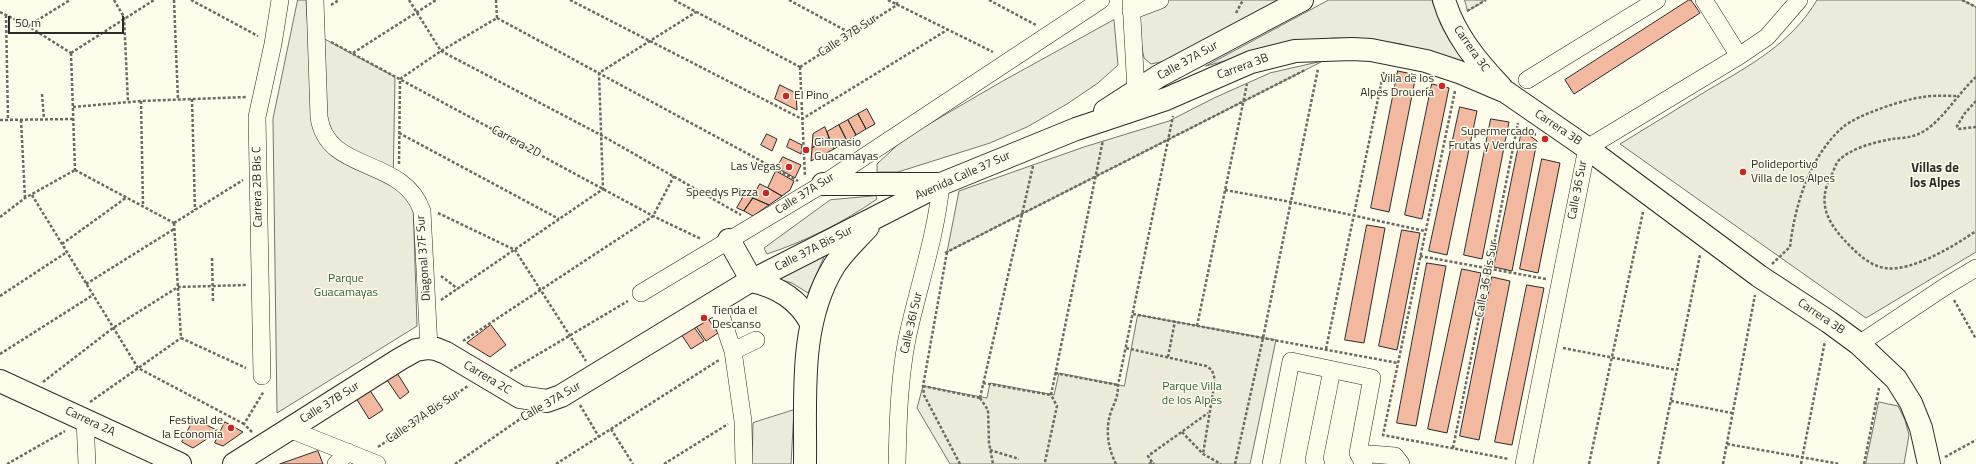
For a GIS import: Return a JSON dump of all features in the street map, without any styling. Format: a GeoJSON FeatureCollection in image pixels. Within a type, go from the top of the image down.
{"type":"FeatureCollection","features":[{"type":"Feature","properties":{"kind":"main road","name":"Calle 37A Sur"},"geometry":{"type":"LineString","coordinates":[[1076,129],[1159,76],[1302,0]]}},
{"type":"Feature","properties":{"kind":"main road","name":"Carrera 3C"},"geometry":{"type":"LineString","coordinates":[[1444,0],[1462,39],[1485,70],[1506,92]]}},
{"type":"Feature","properties":{"kind":"main road","name":"Carrera 3B"},"geometry":{"type":"LineString","coordinates":[[1076,129],[1166,99],[1252,62],[1295,51],[1352,49],[1388,53],[1426,61],[1465,74],[1506,92],[1587,148],[1759,276],[1859,344],[1883,365],[1903,390],[1935,462]]}},
{"type":"Feature","properties":{"kind":"main road","name":"Avenida Calle 37 Sur"},"geometry":{"type":"LineString","coordinates":[[805,464],[806,360],[811,323],[824,285],[835,265],[876,218],[941,184],[1076,129]]}},
{"type":"Feature","properties":{"kind":"main road"},"geometry":{"type":"LineString","coordinates":[[811,188],[941,184]]}},
{"type":"Feature","properties":{"kind":"main road","name":"Calle 37A Bis Sur"},"geometry":{"type":"LineString","coordinates":[[752,281],[876,218]]}},
{"type":"Feature","properties":{"kind":"main road"},"geometry":{"type":"LineString","coordinates":[[724,243],[752,281],[776,289],[795,300],[811,323]]}},
{"type":"Feature","properties":{"kind":"main road","name":"Calle 37A Sur"},"geometry":{"type":"LineString","coordinates":[[547,401],[561,396],[716,300],[752,281]]}},
{"type":"Feature","properties":{"kind":"main road","name":"Carrera 2C"},"geometry":{"type":"LineString","coordinates":[[429,348],[446,353],[520,397],[547,401]]}},
{"type":"Feature","properties":{"kind":"main road","name":"Calle 37B Sur"},"geometry":{"type":"LineString","coordinates":[[234,464],[407,354],[429,348]]}},
{"type":"Feature","properties":{"kind":"main road","name":"Carrera 2A"},"geometry":{"type":"LineString","coordinates":[[0,381],[82,417],[180,464]]}},
{"type":"Feature","properties":{"kind":"street","name":"Carrera 2B Bis C"},"geometry":{"type":"LineString","coordinates":[[262,376],[257,117],[273,44],[280,0]]}},
{"type":"Feature","properties":{"kind":"street"},"geometry":{"type":"LineString","coordinates":[[315,0],[316,34]]}},
{"type":"Feature","properties":{"kind":"street","name":"Calle 37A Sur"},"geometry":{"type":"LineString","coordinates":[[640,293],[752,226],[1010,60],[1100,0]]}},
{"type":"Feature","properties":{"kind":"street"},"geometry":{"type":"LineString","coordinates":[[1136,91],[1131,6],[1160,0]]}},
{"type":"Feature","properties":{"kind":"street"},"geometry":{"type":"LineString","coordinates":[[1527,80],[1657,0]]}},
{"type":"Feature","properties":{"kind":"street"},"geometry":{"type":"LineString","coordinates":[[1704,0],[1739,56]]}},
{"type":"Feature","properties":{"kind":"street","name":"Calle 36 Sur"},"geometry":{"type":"LineString","coordinates":[[1524,463],[1587,148],[1739,56],[1767,37],[1799,0]]}},
{"type":"Feature","properties":{"kind":"street","name":"Diagonal 37F Sur"},"geometry":{"type":"LineString","coordinates":[[316,34],[319,117],[322,132],[336,149],[342,153],[399,180],[412,192],[420,205],[423,218],[429,348]]}},
{"type":"Feature","properties":{"kind":"street","name":"Calle 36I Sur"},"geometry":{"type":"LineString","coordinates":[[898,462],[899,399],[903,361],[935,228],[941,184]]}},
{"type":"Feature","properties":{"kind":"street"},"geometry":{"type":"LineString","coordinates":[[1859,344],[1946,286],[1976,268]]}},
{"type":"Feature","properties":{"kind":"street"},"geometry":{"type":"LineString","coordinates":[[716,300],[733,351],[741,416],[744,464]]}},
{"type":"Feature","properties":{"kind":"street"},"geometry":{"type":"LineString","coordinates":[[733,351],[756,340]]}},
{"type":"Feature","properties":{"kind":"street"},"geometry":{"type":"LineString","coordinates":[[1271,464],[1291,361],[1372,378],[1361,459],[1395,456],[1401,464]]}},
{"type":"Feature","properties":{"kind":"street"},"geometry":{"type":"LineString","coordinates":[[1316,464],[1314,460],[1332,370]]}},
{"type":"Feature","properties":{"kind":"street"},"geometry":{"type":"LineString","coordinates":[[82,417],[88,464]]}},
{"type":"Feature","properties":{"kind":"street"},"geometry":{"type":"LineString","coordinates":[[289,429],[356,460]]}},
{"type":"Feature","properties":{"kind":"path"},"geometry":{"type":"LineString","coordinates":[[28,26],[70,0]]}},
{"type":"Feature","properties":{"kind":"path"},"geometry":{"type":"LineString","coordinates":[[114,0],[124,17],[128,102]]}},
{"type":"Feature","properties":{"kind":"path"},"geometry":{"type":"LineString","coordinates":[[71,53],[124,17],[154,0]]}},
{"type":"Feature","properties":{"kind":"path"},"geometry":{"type":"LineString","coordinates":[[174,0],[178,100]]}},
{"type":"Feature","properties":{"kind":"path"},"geometry":{"type":"LineString","coordinates":[[191,0],[273,44]]}},
{"type":"Feature","properties":{"kind":"path"},"geometry":{"type":"LineString","coordinates":[[409,0],[441,51],[601,135],[674,176],[746,218],[752,226]]}},
{"type":"Feature","properties":{"kind":"path"},"geometry":{"type":"LineString","coordinates":[[353,53],[436,0]]}},
{"type":"Feature","properties":{"kind":"path"},"geometry":{"type":"LineString","coordinates":[[496,0],[497,18]]}},
{"type":"Feature","properties":{"kind":"path"},"geometry":{"type":"LineString","coordinates":[[570,0],[802,119]]}},
{"type":"Feature","properties":{"kind":"path"},"geometry":{"type":"LineString","coordinates":[[674,0],[800,67],[802,119],[811,188]]}},
{"type":"Feature","properties":{"kind":"path"},"geometry":{"type":"LineString","coordinates":[[789,0],[852,34]]}},
{"type":"Feature","properties":{"kind":"path"},"geometry":{"type":"LineString","coordinates":[[888,0],[1010,60]]}},
{"type":"Feature","properties":{"kind":"path"},"geometry":{"type":"LineString","coordinates":[[897,0],[897,5]]}},
{"type":"Feature","properties":{"kind":"path"},"geometry":{"type":"LineString","coordinates":[[989,0],[1051,33]]}},
{"type":"Feature","properties":{"kind":"path"},"geometry":{"type":"LineString","coordinates":[[1465,13],[1486,0]]}},
{"type":"Feature","properties":{"kind":"path"},"geometry":{"type":"LineString","coordinates":[[1962,0],[1976,6]]}},
{"type":"Feature","properties":{"kind":"path","name":"Calle 37B Sur"},"geometry":{"type":"LineString","coordinates":[[800,67],[897,5]]}},
{"type":"Feature","properties":{"kind":"path"},"geometry":{"type":"LineString","coordinates":[[0,12],[28,26],[71,53]]}},
{"type":"Feature","properties":{"kind":"path"},"geometry":{"type":"LineString","coordinates":[[599,72],[696,12]]}},
{"type":"Feature","properties":{"kind":"path"},"geometry":{"type":"LineString","coordinates":[[6,15],[8,120]]}},
{"type":"Feature","properties":{"kind":"path"},"geometry":{"type":"LineString","coordinates":[[399,180],[400,79],[441,51],[497,18]]}},
{"type":"Feature","properties":{"kind":"path"},"geometry":{"type":"LineString","coordinates":[[497,18],[811,188]]}},
{"type":"Feature","properties":{"kind":"path"},"geometry":{"type":"LineString","coordinates":[[802,119],[947,30]]}},
{"type":"Feature","properties":{"kind":"path","name":"Carrera 2D"},"geometry":{"type":"LineString","coordinates":[[316,34],[653,216],[724,243]]}},
{"type":"Feature","properties":{"kind":"path"},"geometry":{"type":"LineString","coordinates":[[71,53],[75,170]]}},
{"type":"Feature","properties":{"kind":"path"},"geometry":{"type":"LineString","coordinates":[[1235,464],[1263,338],[1319,63]]}},
{"type":"Feature","properties":{"kind":"path"},"geometry":{"type":"LineString","coordinates":[[1326,349],[1384,68]]}},
{"type":"Feature","properties":{"kind":"path"},"geometry":{"type":"LineString","coordinates":[[926,262],[1306,70]]}},
{"type":"Feature","properties":{"kind":"path"},"geometry":{"type":"LineString","coordinates":[[427,310],[604,189],[599,72]]}},
{"type":"Feature","properties":{"kind":"path"},"geometry":{"type":"LineString","coordinates":[[1976,77],[1937,120],[1916,135],[1864,146],[1839,160],[1824,192],[1825,206],[1830,223],[1859,255],[1873,264],[1885,268],[1907,265],[1937,254],[1976,231]]}},
{"type":"Feature","properties":{"kind":"path"},"geometry":{"type":"LineString","coordinates":[[1198,326],[1248,80]]}},
{"type":"Feature","properties":{"kind":"path"},"geometry":{"type":"LineString","coordinates":[[1456,86],[1383,434],[1524,463]]}},
{"type":"Feature","properties":{"kind":"path"},"geometry":{"type":"LineString","coordinates":[[42,94],[44,119]]}},
{"type":"Feature","properties":{"kind":"path"},"geometry":{"type":"LineString","coordinates":[[1770,266],[1790,247],[1792,227],[1806,181],[1823,147],[1844,126],[1880,109],[1923,97],[1958,96]]}},
{"type":"Feature","properties":{"kind":"path"},"geometry":{"type":"LineString","coordinates":[[73,107],[141,101],[261,97]]}},
{"type":"Feature","properties":{"kind":"path"},"geometry":{"type":"LineString","coordinates":[[192,99],[195,210]]}},
{"type":"Feature","properties":{"kind":"path"},"geometry":{"type":"LineString","coordinates":[[141,101],[142,205]]}},
{"type":"Feature","properties":{"kind":"path"},"geometry":{"type":"LineString","coordinates":[[1976,101],[1964,113],[1957,128],[1965,129],[1976,127]]}},
{"type":"Feature","properties":{"kind":"path"},"geometry":{"type":"LineString","coordinates":[[1116,464],[1108,442],[1107,431],[1112,409],[1118,396],[1118,385],[1173,114]]}},
{"type":"Feature","properties":{"kind":"path","name":"Calle 36 Bis Sur"},"geometry":{"type":"LineString","coordinates":[[1453,448],[1519,118]]}},
{"type":"Feature","properties":{"kind":"path"},"geometry":{"type":"LineString","coordinates":[[0,120],[73,119]]}},
{"type":"Feature","properties":{"kind":"path"},"geometry":{"type":"LineString","coordinates":[[21,120],[25,198]]}},
{"type":"Feature","properties":{"kind":"path"},"geometry":{"type":"LineString","coordinates":[[399,133],[559,219]]}},
{"type":"Feature","properties":{"kind":"path"},"geometry":{"type":"LineString","coordinates":[[1045,462],[1057,406],[1051,395],[1104,137]]}},
{"type":"Feature","properties":{"kind":"path"},"geometry":{"type":"LineString","coordinates":[[980,398],[1038,144]]}},
{"type":"Feature","properties":{"kind":"path"},"geometry":{"type":"LineString","coordinates":[[75,170],[174,223]]}},
{"type":"Feature","properties":{"kind":"path"},"geometry":{"type":"LineString","coordinates":[[0,217],[25,198],[75,170]]}},
{"type":"Feature","properties":{"kind":"path"},"geometry":{"type":"LineString","coordinates":[[174,223],[258,170]]}},
{"type":"Feature","properties":{"kind":"path"},"geometry":{"type":"LineString","coordinates":[[462,342],[653,216],[674,176]]}},
{"type":"Feature","properties":{"kind":"path"},"geometry":{"type":"LineString","coordinates":[[1225,190],[1291,202],[1425,231]]}},
{"type":"Feature","properties":{"kind":"path"},"geometry":{"type":"LineString","coordinates":[[32,195],[138,368],[244,424],[252,430],[256,436]]}},
{"type":"Feature","properties":{"kind":"path"},"geometry":{"type":"LineString","coordinates":[[62,244],[127,197]]}},
{"type":"Feature","properties":{"kind":"path"},"geometry":{"type":"LineString","coordinates":[[420,205],[515,250],[595,375]]}},
{"type":"Feature","properties":{"kind":"path"},"geometry":{"type":"LineString","coordinates":[[1589,464],[1642,213]]}},
{"type":"Feature","properties":{"kind":"path"},"geometry":{"type":"LineString","coordinates":[[174,223],[181,338]]}},
{"type":"Feature","properties":{"kind":"path"},"geometry":{"type":"LineString","coordinates":[[86,284],[175,229]]}},
{"type":"Feature","properties":{"kind":"path"},"geometry":{"type":"LineString","coordinates":[[1658,464],[1701,251]]}},
{"type":"Feature","properties":{"kind":"path"},"geometry":{"type":"LineString","coordinates":[[0,296],[67,252]]}},
{"type":"Feature","properties":{"kind":"path","name":"Calle 36I Sur"},"geometry":{"type":"LineString","coordinates":[[923,386],[947,252]]}},
{"type":"Feature","properties":{"kind":"path"},"geometry":{"type":"LineString","coordinates":[[1420,256],[1560,282]]}},
{"type":"Feature","properties":{"kind":"path"},"geometry":{"type":"LineString","coordinates":[[212,258],[213,302]]}},
{"type":"Feature","properties":{"kind":"path"},"geometry":{"type":"LineString","coordinates":[[42,382],[113,328],[178,287],[260,285]]}},
{"type":"Feature","properties":{"kind":"path"},"geometry":{"type":"LineString","coordinates":[[1946,286],[1976,339]]}},
{"type":"Feature","properties":{"kind":"path"},"geometry":{"type":"LineString","coordinates":[[1723,464],[1756,289]]}},
{"type":"Feature","properties":{"kind":"path"},"geometry":{"type":"LineString","coordinates":[[508,372],[640,293]]}},
{"type":"Feature","properties":{"kind":"path"},"geometry":{"type":"LineString","coordinates":[[0,354],[94,295]]}},
{"type":"Feature","properties":{"kind":"path"},"geometry":{"type":"LineString","coordinates":[[1132,314],[1398,363]]}},
{"type":"Feature","properties":{"kind":"path"},"geometry":{"type":"LineString","coordinates":[[1168,357],[1175,321]]}},
{"type":"Feature","properties":{"kind":"path"},"geometry":{"type":"LineString","coordinates":[[1801,464],[1827,335]]}},
{"type":"Feature","properties":{"kind":"path"},"geometry":{"type":"LineString","coordinates":[[181,338],[262,376],[264,391],[244,424]]}},
{"type":"Feature","properties":{"kind":"path"},"geometry":{"type":"LineString","coordinates":[[7,464],[82,417],[138,368],[181,338]]}},
{"type":"Feature","properties":{"kind":"path"},"geometry":{"type":"LineString","coordinates":[[1547,344],[1676,370]]}},
{"type":"Feature","properties":{"kind":"path"},"geometry":{"type":"LineString","coordinates":[[1126,348],[1206,366],[1212,370],[1214,380],[1204,454]]}},
{"type":"Feature","properties":{"kind":"path"},"geometry":{"type":"LineString","coordinates":[[556,464],[733,351]]}},
{"type":"Feature","properties":{"kind":"path"},"geometry":{"type":"LineString","coordinates":[[1055,373],[1118,385]]}},
{"type":"Feature","properties":{"kind":"path","name":"Calle 37A Bis Sur"},"geometry":{"type":"LineString","coordinates":[[356,460],[483,376]]}},
{"type":"Feature","properties":{"kind":"path"},"geometry":{"type":"LineString","coordinates":[[983,383],[1051,395]]}},
{"type":"Feature","properties":{"kind":"path"},"geometry":{"type":"LineString","coordinates":[[960,464],[924,395],[923,386],[980,398],[988,410],[990,450],[993,464]]}},
{"type":"Feature","properties":{"kind":"path"},"geometry":{"type":"LineString","coordinates":[[1864,464],[1879,387]]}},
{"type":"Feature","properties":{"kind":"path"},"geometry":{"type":"LineString","coordinates":[[571,390],[599,437]]}},
{"type":"Feature","properties":{"kind":"path"},"geometry":{"type":"LineString","coordinates":[[1671,401],[1732,413]]}},
{"type":"Feature","properties":{"kind":"path"},"geometry":{"type":"LineString","coordinates":[[1149,464],[1153,463],[1148,456],[1209,412]]}},
{"type":"Feature","properties":{"kind":"path","name":"Calle 37A Sur"},"geometry":{"type":"LineString","coordinates":[[455,464],[524,416]]}},
{"type":"Feature","properties":{"kind":"path"},"geometry":{"type":"LineString","coordinates":[[664,464],[741,416]]}},
{"type":"Feature","properties":{"kind":"path"},"geometry":{"type":"LineString","coordinates":[[611,429],[633,464]]}},
{"type":"Feature","properties":{"kind":"path"},"geometry":{"type":"LineString","coordinates":[[1182,432],[1204,454],[1220,464]]}},
{"type":"Feature","properties":{"kind":"path"},"geometry":{"type":"LineString","coordinates":[[1935,462],[1976,440]]}},
{"type":"Feature","properties":{"kind":"path"},"geometry":{"type":"LineString","coordinates":[[1727,444],[1840,464]]}},
{"type":"Feature","properties":{"kind":"path"},"geometry":{"type":"LineString","coordinates":[[990,450],[1019,459]]}},
{"type":"Feature","properties":{"kind":"green space","name":"Parque Guacamayas"},"geometry":{"type":"Polygon","coordinates":[[[298,0],[306,0],[308,30],[395,77],[393,187],[413,202],[417,326],[277,413],[273,119],[298,0]]]}},
{"type":"Feature","properties":{"kind":"green space"},"geometry":{"type":"Polygon","coordinates":[[[1138,0],[1282,0],[1170,60],[1151,64],[1144,58],[1140,37],[1138,0]]]}},
{"type":"Feature","properties":{"kind":"green space"},"geometry":{"type":"Polygon","coordinates":[[[1329,0],[1432,0],[1441,25],[1466,63],[1401,44],[1368,39],[1334,38],[1300,41],[1206,66],[1329,0]]]}},
{"type":"Feature","properties":{"kind":"green space"},"geometry":{"type":"Polygon","coordinates":[[[1465,0],[1483,0],[1483,2],[1468,11],[1465,0]]]}},
{"type":"Feature","properties":{"kind":"green space"},"geometry":{"type":"Polygon","coordinates":[[[1817,0],[1962,0],[1976,7],[1976,252],[1866,318],[1620,144],[1739,72],[1768,52],[1795,29],[1817,0]]]}},
{"type":"Feature","properties":{"kind":"green space"},"geometry":{"type":"Polygon","coordinates":[[[1114,20],[1118,65],[1098,83],[1067,104],[1027,127],[990,143],[898,172],[877,172],[877,164],[905,138],[1001,82],[1114,20]]]}},
{"type":"Feature","properties":{"kind":"green space"},"geometry":{"type":"Polygon","coordinates":[[[1323,61],[947,252],[959,191],[1084,147],[1169,121],[1214,98],[1270,73],[1323,61]]]}},
{"type":"Feature","properties":{"kind":"green space"},"geometry":{"type":"Polygon","coordinates":[[[876,196],[877,199],[838,223],[810,237],[767,254],[764,248],[830,200],[876,196]]]}},
{"type":"Feature","properties":{"kind":"green space"},"geometry":{"type":"Polygon","coordinates":[[[828,248],[808,293],[792,283],[769,277],[828,248]]]}},
{"type":"Feature","properties":{"kind":"green space","name":"Parque Villa de los Alpes"},"geometry":{"type":"Polygon","coordinates":[[[1138,315],[1276,340],[1250,464],[950,464],[917,408],[923,386],[987,398],[990,383],[1054,395],[1059,373],[1124,386],[1138,315]]]}},
{"type":"Feature","properties":{"kind":"green space"},"geometry":{"type":"Polygon","coordinates":[[[794,410],[791,464],[752,464],[753,423],[794,410]]]}},
{"type":"Feature","properties":{"kind":"shaded area"},"geometry":{"type":"Polygon","coordinates":[[[1879,402],[1898,406],[1905,420],[1909,435],[1904,464],[1866,464],[1879,402]]]}},
{"type":"Feature","properties":{"kind":"building"},"geometry":{"type":"Polygon","coordinates":[[[1691,0],[1700,13],[1574,94],[1565,80],[1691,0]]]}},
{"type":"Feature","properties":{"kind":"building"},"geometry":{"type":"Polygon","coordinates":[[[1398,71],[1416,75],[1389,212],[1371,208],[1398,71]]]}},
{"type":"Feature","properties":{"kind":"building"},"geometry":{"type":"Polygon","coordinates":[[[1432,84],[1449,88],[1422,219],[1405,215],[1432,84]]]}},
{"type":"Feature","properties":{"kind":"building","name":"El Pino"},"geometry":{"type":"Polygon","coordinates":[[[780,85],[796,93],[797,110],[775,99],[780,85]]]}},
{"type":"Feature","properties":{"kind":"building"},"geometry":{"type":"Polygon","coordinates":[[[1460,107],[1477,111],[1447,255],[1429,251],[1460,107]]]}},
{"type":"Feature","properties":{"kind":"building"},"geometry":{"type":"Polygon","coordinates":[[[867,109],[875,124],[866,129],[858,114],[867,109]]]}},
{"type":"Feature","properties":{"kind":"building"},"geometry":{"type":"Polygon","coordinates":[[[858,114],[866,129],[856,135],[848,120],[858,114]]]}},
{"type":"Feature","properties":{"kind":"building"},"geometry":{"type":"Polygon","coordinates":[[[1491,119],[1509,122],[1482,259],[1464,255],[1491,119]]]}},
{"type":"Feature","properties":{"kind":"building"},"geometry":{"type":"Polygon","coordinates":[[[848,120],[856,135],[847,141],[839,125],[848,120]]]}},
{"type":"Feature","properties":{"kind":"building"},"geometry":{"type":"Polygon","coordinates":[[[839,125],[847,141],[834,149],[827,132],[839,125]]]}},
{"type":"Feature","properties":{"kind":"building"},"geometry":{"type":"Polygon","coordinates":[[[825,127],[829,138],[812,148],[813,134],[825,127]]]}},
{"type":"Feature","properties":{"kind":"building"},"geometry":{"type":"Polygon","coordinates":[[[1522,130],[1537,141],[1512,271],[1494,267],[1522,130]]]}},
{"type":"Feature","properties":{"kind":"building"},"geometry":{"type":"Polygon","coordinates":[[[767,134],[777,139],[772,151],[761,145],[767,134]]]}},
{"type":"Feature","properties":{"kind":"building"},"geometry":{"type":"Polygon","coordinates":[[[829,138],[834,149],[811,161],[812,148],[829,138]]]}},
{"type":"Feature","properties":{"kind":"building"},"geometry":{"type":"Polygon","coordinates":[[[790,139],[802,145],[801,154],[787,147],[790,139]]]}},
{"type":"Feature","properties":{"kind":"building","name":"Las Vegas"},"geometry":{"type":"Polygon","coordinates":[[[783,157],[801,165],[795,178],[777,168],[783,157]]]}},
{"type":"Feature","properties":{"kind":"building"},"geometry":{"type":"Polygon","coordinates":[[[1542,159],[1560,163],[1538,273],[1520,269],[1542,159]]]}},
{"type":"Feature","properties":{"kind":"building"},"geometry":{"type":"Polygon","coordinates":[[[776,171],[794,181],[790,190],[782,196],[768,188],[776,171]]]}},
{"type":"Feature","properties":{"kind":"building","name":"Speedys Pizza"},"geometry":{"type":"Polygon","coordinates":[[[760,184],[782,196],[769,205],[753,198],[760,184]]]}},
{"type":"Feature","properties":{"kind":"building"},"geometry":{"type":"Polygon","coordinates":[[[745,194],[753,198],[744,211],[737,208],[745,194]]]}},
{"type":"Feature","properties":{"kind":"building"},"geometry":{"type":"Polygon","coordinates":[[[753,198],[769,205],[753,216],[744,211],[753,198]]]}},
{"type":"Feature","properties":{"kind":"building"},"geometry":{"type":"Polygon","coordinates":[[[1367,225],[1385,228],[1364,343],[1345,340],[1367,225]]]}},
{"type":"Feature","properties":{"kind":"building"},"geometry":{"type":"Polygon","coordinates":[[[1402,230],[1420,233],[1397,350],[1379,346],[1402,230]]]}},
{"type":"Feature","properties":{"kind":"building"},"geometry":{"type":"Polygon","coordinates":[[[1427,263],[1446,266],[1416,426],[1397,423],[1427,263]]]}},
{"type":"Feature","properties":{"kind":"building"},"geometry":{"type":"Polygon","coordinates":[[[1462,269],[1481,273],[1447,433],[1428,429],[1462,269]]]}},
{"type":"Feature","properties":{"kind":"building"},"geometry":{"type":"Polygon","coordinates":[[[1492,277],[1510,281],[1479,440],[1460,436],[1492,277]]]}},
{"type":"Feature","properties":{"kind":"building"},"geometry":{"type":"Polygon","coordinates":[[[1527,285],[1544,288],[1512,445],[1495,442],[1527,285]]]}},
{"type":"Feature","properties":{"kind":"building"},"geometry":{"type":"Polygon","coordinates":[[[705,314],[718,333],[706,341],[693,322],[705,314]]]}},
{"type":"Feature","properties":{"kind":"building"},"geometry":{"type":"Polygon","coordinates":[[[691,323],[704,341],[691,349],[679,331],[691,323]]]}},
{"type":"Feature","properties":{"kind":"building"},"geometry":{"type":"Polygon","coordinates":[[[491,325],[506,345],[490,357],[467,343],[491,325]]]}},
{"type":"Feature","properties":{"kind":"building"},"geometry":{"type":"Polygon","coordinates":[[[397,373],[409,392],[400,399],[387,380],[397,373]]]}},
{"type":"Feature","properties":{"kind":"building"},"geometry":{"type":"Polygon","coordinates":[[[369,389],[383,410],[369,419],[356,398],[369,389]]]}},
{"type":"Feature","properties":{"kind":"building"},"geometry":{"type":"Polygon","coordinates":[[[194,419],[219,431],[193,448],[182,442],[194,419]]]}},
{"type":"Feature","properties":{"kind":"building"},"geometry":{"type":"Polygon","coordinates":[[[225,422],[243,432],[223,446],[215,443],[225,422]]]}},
{"type":"Feature","properties":{"kind":"building"},"geometry":{"type":"Polygon","coordinates":[[[318,451],[323,464],[280,464],[318,451]]]}},
{"type":"Feature","properties":{"kind":"place","name":"Villa de los Alpes Drouería"},"geometry":{"type":"Point","coordinates":[1442,86]}},
{"type":"Feature","properties":{"kind":"place","name":"El Pino"},"geometry":{"type":"Point","coordinates":[786,96]}},
{"type":"Feature","properties":{"kind":"place","name":"Supermercado, Frutas y Verduras"},"geometry":{"type":"Point","coordinates":[1545,139]}},
{"type":"Feature","properties":{"kind":"place","name":"Gimnasio Guacamayas"},"geometry":{"type":"Point","coordinates":[806,150]}},
{"type":"Feature","properties":{"kind":"place","name":"Las Vegas"},"geometry":{"type":"Point","coordinates":[789,167]}},
{"type":"Feature","properties":{"kind":"place","name":"Polideportivo Villa de los Alpes"},"geometry":{"type":"Point","coordinates":[1743,172]}},
{"type":"Feature","properties":{"kind":"place","name":"Speedys Pizza"},"geometry":{"type":"Point","coordinates":[766,193]}},
{"type":"Feature","properties":{"kind":"place","name":"Tienda el Descanso"},"geometry":{"type":"Point","coordinates":[704,318]}},
{"type":"Feature","properties":{"kind":"place","name":"Festival de la Economía"},"geometry":{"type":"Point","coordinates":[231,428]}},
{"type":"Feature","properties":{"kind":"district","name":"Villas de los Alpes"},"geometry":{"type":"Point","coordinates":[1935,176]}}]}
